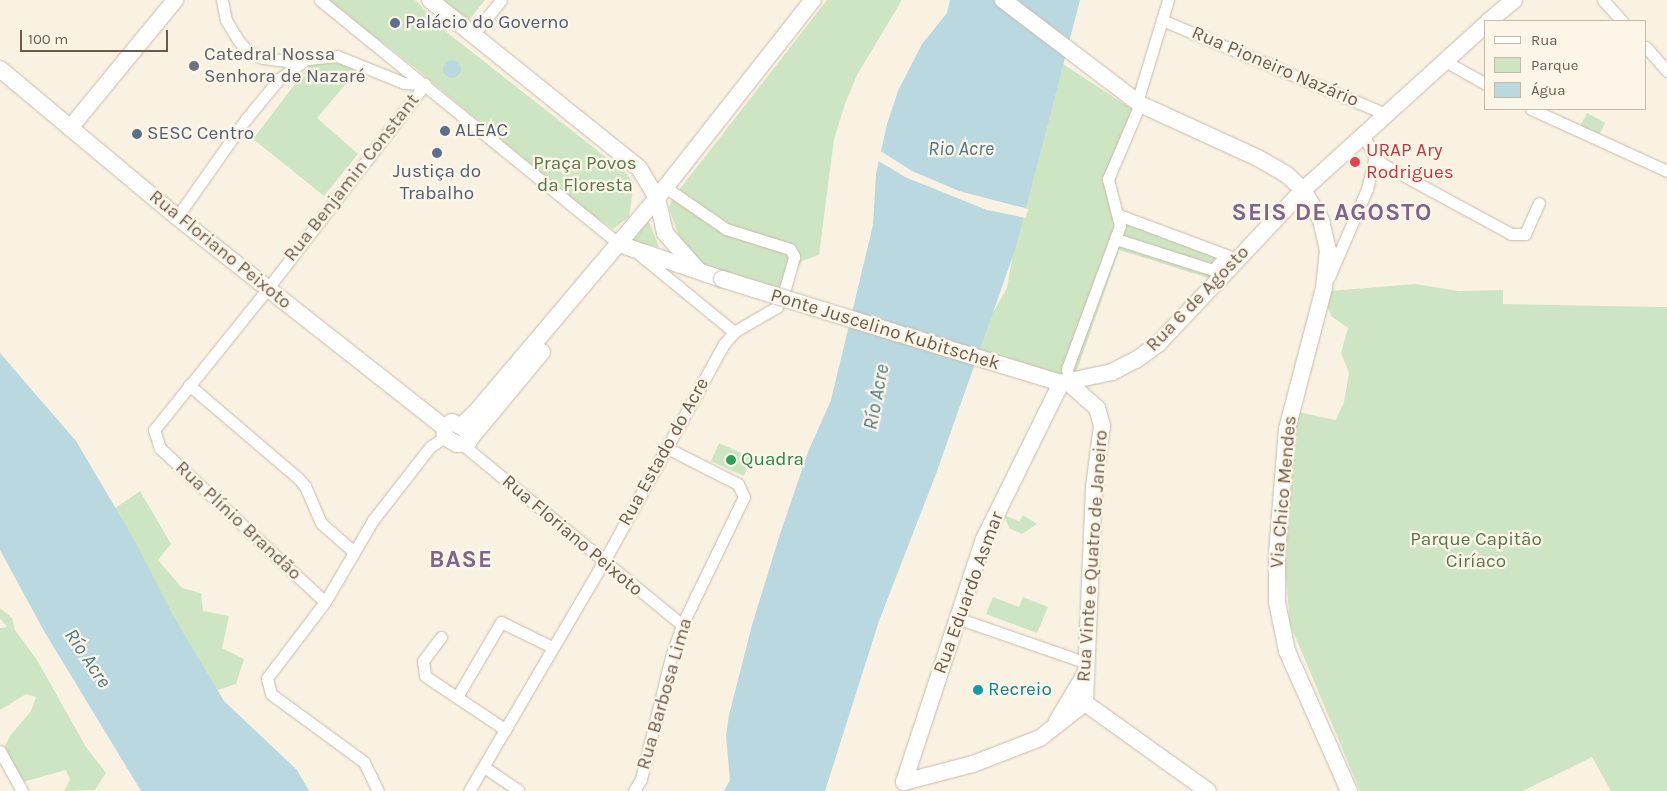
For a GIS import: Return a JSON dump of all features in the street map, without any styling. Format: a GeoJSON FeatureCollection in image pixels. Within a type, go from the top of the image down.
{"type":"FeatureCollection","features":[{"type":"Feature","properties":{"kind":"main road"},"geometry":{"type":"LineString","coordinates":[[70,128],[175,0]]}},
{"type":"Feature","properties":{"kind":"main road"},"geometry":{"type":"LineString","coordinates":[[430,0],[472,36],[639,168],[661,193],[665,233],[697,269]]}},
{"type":"Feature","properties":{"kind":"main road"},"geometry":{"type":"LineString","coordinates":[[444,432],[452,422],[465,436],[612,267],[661,193],[813,0]]}},
{"type":"Feature","properties":{"kind":"main road","name":"Via Chico Mendes"},"geometry":{"type":"LineString","coordinates":[[1003,0],[1136,102],[1258,158],[1286,174],[1303,190],[1314,204],[1327,235],[1324,288],[1287,429],[1277,554],[1277,602],[1287,651],[1349,791]]}},
{"type":"Feature","properties":{"kind":"main road"},"geometry":{"type":"LineString","coordinates":[[1490,20],[1514,0]]}},
{"type":"Feature","properties":{"kind":"main road","name":"Rua 6 de Agosto"},"geometry":{"type":"LineString","coordinates":[[1059,382],[1112,372],[1158,344],[1303,190],[1388,114],[1443,60],[1484,26]]}},
{"type":"Feature","properties":{"kind":"main road","name":"Rua Floriano Peixoto"},"geometry":{"type":"LineString","coordinates":[[0,69],[178,217],[444,432]]}},
{"type":"Feature","properties":{"kind":"main road","name":"Ponte Juscelino Kubitschek"},"geometry":{"type":"LineString","coordinates":[[627,247],[722,279],[1059,382]]}},
{"type":"Feature","properties":{"kind":"main road","name":"Rua Eduardo Asmar"},"geometry":{"type":"LineString","coordinates":[[902,786],[984,539],[1059,382]]}},
{"type":"Feature","properties":{"kind":"main road","name":"Rua Vinte e Quatro de Janeiro"},"geometry":{"type":"LineString","coordinates":[[1059,382],[1097,408],[1102,426],[1094,487],[1084,669],[1085,703]]}},
{"type":"Feature","properties":{"kind":"main road"},"geometry":{"type":"LineString","coordinates":[[1048,734],[1084,669]]}},
{"type":"Feature","properties":{"kind":"main road"},"geometry":{"type":"LineString","coordinates":[[902,786],[973,764],[1048,734],[1085,703],[1208,791]]}},
{"type":"Feature","properties":{"kind":"street"},"geometry":{"type":"LineString","coordinates":[[222,0],[226,20],[248,52],[277,61],[304,61],[337,56],[404,83],[425,84]]}},
{"type":"Feature","properties":{"kind":"street"},"geometry":{"type":"LineString","coordinates":[[320,0],[734,332]]}},
{"type":"Feature","properties":{"kind":"street"},"geometry":{"type":"LineString","coordinates":[[472,36],[501,0]]}},
{"type":"Feature","properties":{"kind":"street"},"geometry":{"type":"LineString","coordinates":[[1059,382],[1068,369],[1116,239],[1119,215],[1108,179],[1136,102],[1168,0]]}},
{"type":"Feature","properties":{"kind":"street"},"geometry":{"type":"LineString","coordinates":[[1603,0],[1621,20]]}},
{"type":"Feature","properties":{"kind":"street","name":"Rua Pioneiro Nazário"},"geometry":{"type":"LineString","coordinates":[[1162,20],[1388,114]]}},
{"type":"Feature","properties":{"kind":"street"},"geometry":{"type":"LineString","coordinates":[[1647,48],[1667,71]]}},
{"type":"Feature","properties":{"kind":"street"},"geometry":{"type":"LineString","coordinates":[[1443,60],[1484,83]]}},
{"type":"Feature","properties":{"kind":"street"},"geometry":{"type":"LineString","coordinates":[[178,217],[246,119],[279,79],[304,61]]}},
{"type":"Feature","properties":{"kind":"street","name":"Rua Benjamin Constant"},"geometry":{"type":"LineString","coordinates":[[155,438],[154,430],[159,422],[268,288],[425,84]]}},
{"type":"Feature","properties":{"kind":"street"},"geometry":{"type":"LineString","coordinates":[[1533,110],[1667,171]]}},
{"type":"Feature","properties":{"kind":"street"},"geometry":{"type":"LineString","coordinates":[[1364,136],[1375,158],[1511,234],[1525,234],[1539,203]]}},
{"type":"Feature","properties":{"kind":"street"},"geometry":{"type":"LineString","coordinates":[[1324,288],[1349,235],[1375,158]]}},
{"type":"Feature","properties":{"kind":"street","name":"Rua Estado do Acre"},"geometry":{"type":"LineString","coordinates":[[469,791],[603,563],[734,332],[777,307],[789,275],[793,253],[781,246],[726,229],[661,193]]}},
{"type":"Feature","properties":{"kind":"street"},"geometry":{"type":"LineString","coordinates":[[1116,239],[1212,270],[1226,255],[1119,215]]}},
{"type":"Feature","properties":{"kind":"street"},"geometry":{"type":"LineString","coordinates":[[189,385],[306,486],[321,523],[354,552]]}},
{"type":"Feature","properties":{"kind":"street"},"geometry":{"type":"LineString","coordinates":[[378,791],[364,762],[271,694],[267,683],[269,672],[325,602],[372,520],[444,432]]}},
{"type":"Feature","properties":{"kind":"street","name":"Rua Floriano Peixoto"},"geometry":{"type":"LineString","coordinates":[[465,436],[603,563],[682,625]]}},
{"type":"Feature","properties":{"kind":"street","name":"Rua Plínio Brandão"},"geometry":{"type":"LineString","coordinates":[[155,438],[160,448],[325,602]]}},
{"type":"Feature","properties":{"kind":"street","name":"Rua Barbosa Lima"},"geometry":{"type":"LineString","coordinates":[[634,791],[641,778],[671,657],[682,625],[742,501],[741,488],[667,448]]}},
{"type":"Feature","properties":{"kind":"street"},"geometry":{"type":"LineString","coordinates":[[958,618],[1084,669]]}},
{"type":"Feature","properties":{"kind":"street"},"geometry":{"type":"LineString","coordinates":[[457,698],[499,624],[504,622],[552,647]]}},
{"type":"Feature","properties":{"kind":"street"},"geometry":{"type":"LineString","coordinates":[[441,637],[423,661],[422,668],[432,683],[506,730]]}},
{"type":"Feature","properties":{"kind":"street"},"geometry":{"type":"LineString","coordinates":[[0,751],[22,791]]}},
{"type":"Feature","properties":{"kind":"street"},"geometry":{"type":"LineString","coordinates":[[484,767],[518,790]]}},
{"type":"Feature","properties":{"kind":"green space","name":"Praça Povos da Floresta"},"geometry":{"type":"Polygon","coordinates":[[[328,0],[415,0],[444,30],[626,173],[634,183],[629,217],[613,229],[587,211],[414,67],[328,0]]]}},
{"type":"Feature","properties":{"kind":"green space"},"geometry":{"type":"Polygon","coordinates":[[[444,0],[485,0],[469,20],[444,0]]]}},
{"type":"Feature","properties":{"kind":"green space"},"geometry":{"type":"Polygon","coordinates":[[[827,0],[902,0],[857,75],[845,104],[834,139],[819,255],[802,261],[778,292],[700,265],[683,249],[669,208],[672,199],[827,0]]]}},
{"type":"Feature","properties":{"kind":"green space"},"geometry":{"type":"Polygon","coordinates":[[[331,62],[363,69],[350,79],[317,118],[358,154],[324,196],[253,139],[311,63],[331,62]]]}},
{"type":"Feature","properties":{"kind":"green space"},"geometry":{"type":"Polygon","coordinates":[[[1063,64],[1141,115],[1115,177],[1119,212],[1234,255],[1212,279],[1119,250],[1076,373],[1058,377],[972,349],[1007,288],[1018,225],[1063,64]]]}},
{"type":"Feature","properties":{"kind":"green space"},"geometry":{"type":"Polygon","coordinates":[[[1587,113],[1606,123],[1597,139],[1579,129],[1587,113]]]}},
{"type":"Feature","properties":{"kind":"green space"},"geometry":{"type":"Polygon","coordinates":[[[647,217],[659,247],[628,241],[647,217]]]}},
{"type":"Feature","properties":{"kind":"green space","name":"Parque Capitão Ciríaco"},"geometry":{"type":"Polygon","coordinates":[[[1415,284],[1458,291],[1503,290],[1503,304],[1667,307],[1667,791],[1611,791],[1592,757],[1523,791],[1360,791],[1290,624],[1281,519],[1293,411],[1336,420],[1344,402],[1349,373],[1341,353],[1348,328],[1331,316],[1327,304],[1329,291],[1415,284]]]}},
{"type":"Feature","properties":{"kind":"green space","name":"Quadra"},"geometry":{"type":"Polygon","coordinates":[[[719,443],[752,458],[744,476],[711,461],[719,443]]]}},
{"type":"Feature","properties":{"kind":"green space"},"geometry":{"type":"Polygon","coordinates":[[[140,491],[171,544],[158,560],[182,588],[201,593],[203,611],[229,616],[222,648],[244,659],[236,684],[203,695],[108,513],[140,491]]]}},
{"type":"Feature","properties":{"kind":"green space"},"geometry":{"type":"Polygon","coordinates":[[[1004,515],[1019,521],[1023,515],[1037,524],[1022,534],[1009,528],[1004,515]]]}},
{"type":"Feature","properties":{"kind":"green space"},"geometry":{"type":"Polygon","coordinates":[[[993,597],[1019,607],[1023,597],[1048,607],[1037,633],[986,614],[993,597]]]}},
{"type":"Feature","properties":{"kind":"green space"},"geometry":{"type":"Polygon","coordinates":[[[0,608],[12,618],[15,630],[37,660],[86,747],[106,773],[95,790],[64,791],[70,780],[66,770],[23,782],[3,750],[10,736],[31,711],[36,697],[26,694],[0,710],[0,628],[7,627],[0,618],[0,608]]]}},
{"type":"Feature","properties":{"kind":"water","name":"Rio Acre"},"geometry":{"type":"Polygon","coordinates":[[[950,0],[1080,0],[1015,250],[936,474],[879,621],[825,791],[724,791],[730,780],[726,736],[729,715],[752,625],[780,534],[808,452],[831,400],[873,225],[876,174],[887,124],[898,91],[922,44],[947,13],[950,0]]]}},
{"type":"Feature","properties":{"kind":"water"},"geometry":{"type":"Polygon","coordinates":[[[452,60],[458,63],[461,69],[458,75],[452,78],[446,75],[443,69],[446,63],[452,60]]]}},
{"type":"Feature","properties":{"kind":"water","name":"Río Acre"},"geometry":{"type":"Polygon","coordinates":[[[0,353],[76,441],[132,536],[175,619],[224,701],[297,770],[309,791],[141,791],[44,631],[0,550],[0,353]]]}},
{"type":"Feature","properties":{"kind":"pier"},"geometry":{"type":"Polygon","coordinates":[[[879,150],[912,171],[959,191],[1028,209],[1026,218],[987,210],[905,177],[877,160],[879,150]]]}},
{"type":"Feature","properties":{"kind":"place","name":"Palácio do Governo"},"geometry":{"type":"Point","coordinates":[395,23]}},
{"type":"Feature","properties":{"kind":"place","name":"Catedral Nossa Senhora de Nazaré"},"geometry":{"type":"Point","coordinates":[194,66]}},
{"type":"Feature","properties":{"kind":"place","name":"ALEAC"},"geometry":{"type":"Point","coordinates":[445,131]}},
{"type":"Feature","properties":{"kind":"place","name":"SESC Centro"},"geometry":{"type":"Point","coordinates":[137,134]}},
{"type":"Feature","properties":{"kind":"place","name":"Justiça do Trabalho"},"geometry":{"type":"Point","coordinates":[437,153]}},
{"type":"Feature","properties":{"kind":"place","name":"URAP Ary Rodrigues"},"geometry":{"type":"Point","coordinates":[1355,162]}},
{"type":"Feature","properties":{"kind":"place","name":"Quadra"},"geometry":{"type":"Point","coordinates":[731,460]}},
{"type":"Feature","properties":{"kind":"place","name":"Recreio"},"geometry":{"type":"Point","coordinates":[978,690]}},
{"type":"Feature","properties":{"kind":"district","name":"SEIS DE AGOSTO"},"geometry":{"type":"Point","coordinates":[1332,213]}},
{"type":"Feature","properties":{"kind":"district","name":"BASE"},"geometry":{"type":"Point","coordinates":[461,560]}}]}
